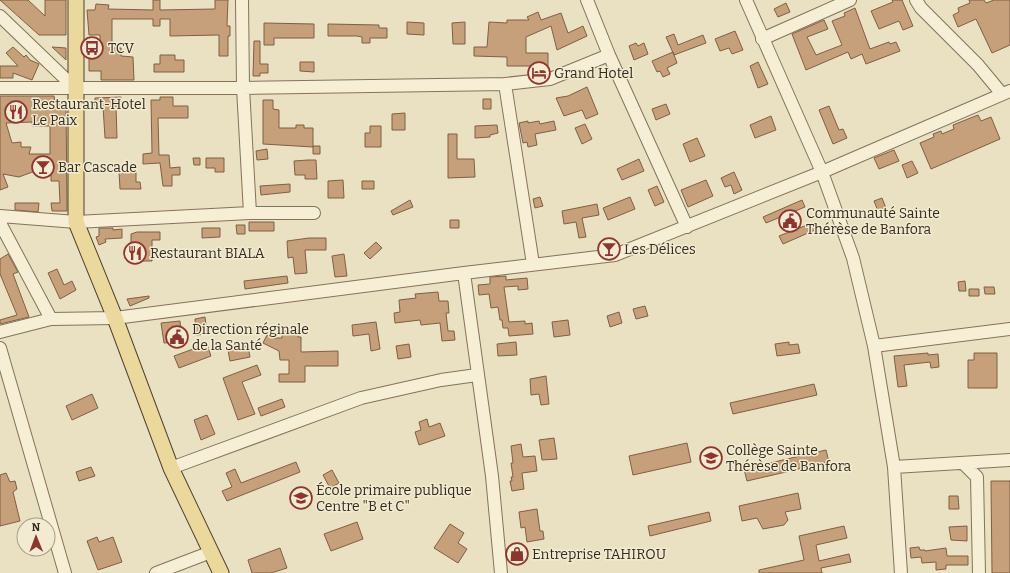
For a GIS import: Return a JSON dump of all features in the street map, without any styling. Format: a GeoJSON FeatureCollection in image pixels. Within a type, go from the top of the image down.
{"type":"FeatureCollection","features":[{"type":"Feature","properties":{"kind":"main road"},"geometry":{"type":"LineString","coordinates":[[76,0],[76,222],[115,318],[171,468],[220,573]]}},
{"type":"Feature","properties":{"kind":"street"},"geometry":{"type":"LineString","coordinates":[[242,0],[243,88],[250,213]]}},
{"type":"Feature","properties":{"kind":"street"},"geometry":{"type":"LineString","coordinates":[[587,0],[609,55],[687,227]]}},
{"type":"Feature","properties":{"kind":"street"},"geometry":{"type":"LineString","coordinates":[[746,0],[822,172],[853,258],[874,346],[894,467],[902,573]]}},
{"type":"Feature","properties":{"kind":"street"},"geometry":{"type":"LineString","coordinates":[[762,39],[850,0]]}},
{"type":"Feature","properties":{"kind":"street"},"geometry":{"type":"LineString","coordinates":[[0,332],[51,319],[115,318],[533,264],[615,255],[822,172],[1006,92],[921,8],[916,0]]}},
{"type":"Feature","properties":{"kind":"street"},"geometry":{"type":"LineString","coordinates":[[0,16],[76,89]]}},
{"type":"Feature","properties":{"kind":"street"},"geometry":{"type":"LineString","coordinates":[[0,88],[243,88],[505,84],[550,79],[609,55]]}},
{"type":"Feature","properties":{"kind":"street"},"geometry":{"type":"LineString","coordinates":[[505,84],[533,264]]}},
{"type":"Feature","properties":{"kind":"street"},"geometry":{"type":"LineString","coordinates":[[0,216],[76,222],[250,213],[314,213]]}},
{"type":"Feature","properties":{"kind":"street"},"geometry":{"type":"LineString","coordinates":[[0,223],[51,319]]}},
{"type":"Feature","properties":{"kind":"street"},"geometry":{"type":"LineString","coordinates":[[464,273],[492,476],[501,573]]}},
{"type":"Feature","properties":{"kind":"street"},"geometry":{"type":"LineString","coordinates":[[874,346],[1010,329]]}},
{"type":"Feature","properties":{"kind":"street"},"geometry":{"type":"LineString","coordinates":[[0,348],[65,573]]}},
{"type":"Feature","properties":{"kind":"street"},"geometry":{"type":"LineString","coordinates":[[171,468],[361,398],[441,380],[477,375]]}},
{"type":"Feature","properties":{"kind":"street"},"geometry":{"type":"LineString","coordinates":[[894,467],[1010,460]]}},
{"type":"Feature","properties":{"kind":"street"},"geometry":{"type":"LineString","coordinates":[[963,463],[977,477],[979,573]]}},
{"type":"Feature","properties":{"kind":"street"},"geometry":{"type":"LineString","coordinates":[[156,573],[211,552]]}},
{"type":"Feature","properties":{"kind":"building"},"geometry":{"type":"Polygon","coordinates":[[[0,0],[28,0],[45,16],[45,0],[66,0],[66,35],[39,35],[0,0]]]}},
{"type":"Feature","properties":{"kind":"building"},"geometry":{"type":"Polygon","coordinates":[[[153,0],[160,0],[160,10],[215,9],[215,0],[228,0],[227,26],[230,26],[230,36],[228,36],[228,56],[219,56],[219,35],[170,36],[170,19],[160,19],[160,26],[153,26],[153,19],[112,19],[112,48],[121,48],[121,56],[133,57],[134,80],[101,80],[101,71],[89,71],[89,48],[100,48],[100,35],[89,35],[87,10],[95,10],[96,4],[109,5],[108,9],[153,10],[153,0]]]}},
{"type":"Feature","properties":{"kind":"building"},"geometry":{"type":"Polygon","coordinates":[[[892,0],[902,0],[913,26],[903,30],[899,21],[879,29],[871,11],[893,2],[892,0]]]}},
{"type":"Feature","properties":{"kind":"building"},"geometry":{"type":"Polygon","coordinates":[[[969,0],[984,0],[986,3],[994,0],[1010,0],[1010,45],[992,53],[976,19],[958,27],[953,15],[959,12],[958,8],[970,3],[969,0]]]}},
{"type":"Feature","properties":{"kind":"building"},"geometry":{"type":"Polygon","coordinates":[[[786,3],[790,12],[778,17],[774,9],[786,3]]]}},
{"type":"Feature","properties":{"kind":"building"},"geometry":{"type":"Polygon","coordinates":[[[855,8],[870,49],[889,42],[890,44],[896,42],[900,51],[866,64],[862,54],[851,59],[848,52],[806,70],[792,34],[824,20],[828,29],[807,37],[816,55],[842,45],[832,21],[845,16],[844,13],[855,8]]]}},
{"type":"Feature","properties":{"kind":"building"},"geometry":{"type":"Polygon","coordinates":[[[538,12],[541,20],[561,13],[568,33],[583,26],[587,36],[557,50],[551,26],[526,37],[526,53],[548,53],[548,66],[507,66],[507,57],[474,56],[474,47],[487,47],[489,22],[507,23],[507,20],[529,20],[527,17],[538,12]]]}},
{"type":"Feature","properties":{"kind":"building"},"geometry":{"type":"Polygon","coordinates":[[[407,22],[424,23],[424,35],[407,34],[407,22]]]}},
{"type":"Feature","properties":{"kind":"building"},"geometry":{"type":"Polygon","coordinates":[[[465,22],[465,44],[453,44],[452,23],[465,22]]]}},
{"type":"Feature","properties":{"kind":"building"},"geometry":{"type":"Polygon","coordinates":[[[264,23],[314,24],[314,38],[274,38],[274,45],[264,45],[264,23]]]}},
{"type":"Feature","properties":{"kind":"building"},"geometry":{"type":"Polygon","coordinates":[[[328,24],[379,25],[379,28],[387,28],[387,38],[370,38],[370,43],[362,43],[362,37],[328,36],[328,24]]]}},
{"type":"Feature","properties":{"kind":"building"},"geometry":{"type":"Polygon","coordinates":[[[735,31],[743,50],[732,54],[729,48],[720,51],[715,39],[735,31]]]}},
{"type":"Feature","properties":{"kind":"building"},"geometry":{"type":"Polygon","coordinates":[[[674,34],[678,45],[703,35],[706,43],[674,55],[666,37],[674,34]]]}},
{"type":"Feature","properties":{"kind":"building"},"geometry":{"type":"Polygon","coordinates":[[[254,41],[260,41],[260,64],[268,64],[268,73],[260,73],[260,76],[253,76],[254,41]]]}},
{"type":"Feature","properties":{"kind":"building"},"geometry":{"type":"Polygon","coordinates":[[[636,43],[638,46],[644,43],[648,54],[634,60],[629,46],[636,43]]]}},
{"type":"Feature","properties":{"kind":"building"},"geometry":{"type":"Polygon","coordinates":[[[13,47],[24,57],[26,55],[30,60],[39,64],[32,80],[13,73],[13,78],[0,78],[0,66],[18,66],[6,53],[13,47]]]}},
{"type":"Feature","properties":{"kind":"building"},"geometry":{"type":"Polygon","coordinates":[[[52,47],[66,48],[66,60],[52,47]]]}},
{"type":"Feature","properties":{"kind":"building"},"geometry":{"type":"Polygon","coordinates":[[[673,52],[677,63],[667,68],[670,74],[663,77],[660,71],[657,72],[652,61],[673,52]]]}},
{"type":"Feature","properties":{"kind":"building"},"geometry":{"type":"Polygon","coordinates":[[[160,55],[175,55],[175,60],[184,60],[184,72],[154,72],[154,64],[160,64],[160,55]]]}},
{"type":"Feature","properties":{"kind":"building"},"geometry":{"type":"Polygon","coordinates":[[[300,62],[314,62],[314,72],[300,71],[300,62]]]}},
{"type":"Feature","properties":{"kind":"building"},"geometry":{"type":"Polygon","coordinates":[[[758,62],[768,84],[758,88],[750,66],[758,62]]]}},
{"type":"Feature","properties":{"kind":"building"},"geometry":{"type":"Polygon","coordinates":[[[587,87],[598,114],[586,119],[582,110],[564,116],[556,98],[568,96],[587,87]]]}},
{"type":"Feature","properties":{"kind":"building"},"geometry":{"type":"Polygon","coordinates":[[[0,96],[54,96],[55,101],[66,101],[67,211],[52,211],[51,203],[60,203],[59,181],[51,181],[51,171],[35,171],[19,177],[3,174],[8,187],[0,190],[0,96]],[[32,122],[6,123],[12,143],[21,142],[21,147],[31,147],[29,154],[50,154],[50,126],[32,126],[32,122]]]}},
{"type":"Feature","properties":{"kind":"building"},"geometry":{"type":"Polygon","coordinates":[[[121,97],[121,106],[116,106],[117,138],[105,138],[103,106],[95,106],[95,98],[121,97]]]}},
{"type":"Feature","properties":{"kind":"building"},"geometry":{"type":"Polygon","coordinates":[[[160,97],[173,97],[173,106],[188,106],[188,118],[158,118],[159,155],[169,155],[170,168],[180,167],[180,175],[172,175],[172,186],[163,186],[160,163],[143,164],[143,154],[152,153],[151,100],[160,100],[160,97]]]}},
{"type":"Feature","properties":{"kind":"building"},"geometry":{"type":"Polygon","coordinates":[[[483,99],[491,99],[491,109],[483,109],[483,99]]]}},
{"type":"Feature","properties":{"kind":"building"},"geometry":{"type":"Polygon","coordinates":[[[263,100],[273,100],[273,109],[279,110],[279,128],[296,128],[296,125],[304,125],[304,128],[313,128],[313,147],[263,144],[263,100]]]}},
{"type":"Feature","properties":{"kind":"building"},"geometry":{"type":"Polygon","coordinates":[[[666,104],[670,114],[656,120],[652,109],[666,104]]]}},
{"type":"Feature","properties":{"kind":"building"},"geometry":{"type":"Polygon","coordinates":[[[829,106],[839,130],[843,129],[847,138],[833,144],[819,110],[829,106]]]}},
{"type":"Feature","properties":{"kind":"building"},"geometry":{"type":"Polygon","coordinates":[[[405,113],[405,130],[392,130],[392,114],[405,113]]]}},
{"type":"Feature","properties":{"kind":"building"},"geometry":{"type":"Polygon","coordinates":[[[978,115],[981,121],[991,117],[1000,139],[931,169],[920,143],[934,137],[933,134],[941,131],[942,134],[954,129],[953,125],[978,115]]]}},
{"type":"Feature","properties":{"kind":"building"},"geometry":{"type":"Polygon","coordinates":[[[771,116],[776,130],[755,138],[750,125],[771,116]]]}},
{"type":"Feature","properties":{"kind":"building"},"geometry":{"type":"Polygon","coordinates":[[[528,121],[528,123],[539,121],[540,124],[554,121],[556,130],[535,134],[537,145],[528,147],[527,142],[523,143],[519,123],[528,121]]]}},
{"type":"Feature","properties":{"kind":"building"},"geometry":{"type":"Polygon","coordinates":[[[585,124],[592,139],[582,144],[575,128],[585,124]]]}},
{"type":"Feature","properties":{"kind":"building"},"geometry":{"type":"Polygon","coordinates":[[[497,125],[498,133],[490,135],[490,137],[475,138],[475,126],[497,125]]]}},
{"type":"Feature","properties":{"kind":"building"},"geometry":{"type":"Polygon","coordinates":[[[370,126],[381,126],[381,147],[365,147],[365,133],[370,133],[370,126]]]}},
{"type":"Feature","properties":{"kind":"building"},"geometry":{"type":"Polygon","coordinates":[[[448,134],[457,134],[457,159],[474,159],[475,177],[448,178],[448,134]]]}},
{"type":"Feature","properties":{"kind":"building"},"geometry":{"type":"Polygon","coordinates":[[[697,138],[705,156],[690,162],[683,144],[697,138]]]}},
{"type":"Feature","properties":{"kind":"building"},"geometry":{"type":"Polygon","coordinates":[[[313,146],[320,146],[320,154],[313,154],[313,146]]]}},
{"type":"Feature","properties":{"kind":"building"},"geometry":{"type":"Polygon","coordinates":[[[267,149],[268,159],[257,160],[256,151],[267,149]]]}},
{"type":"Feature","properties":{"kind":"building"},"geometry":{"type":"Polygon","coordinates":[[[894,150],[899,161],[879,169],[874,158],[894,150]]]}},
{"type":"Feature","properties":{"kind":"building"},"geometry":{"type":"Polygon","coordinates":[[[193,158],[200,158],[200,165],[194,165],[193,158]]]}},
{"type":"Feature","properties":{"kind":"building"},"geometry":{"type":"Polygon","coordinates":[[[206,158],[224,158],[224,172],[215,172],[215,168],[206,168],[206,158]]]}},
{"type":"Feature","properties":{"kind":"building"},"geometry":{"type":"Polygon","coordinates":[[[639,159],[644,171],[622,180],[617,169],[639,159]]]}},
{"type":"Feature","properties":{"kind":"building"},"geometry":{"type":"Polygon","coordinates":[[[316,160],[317,179],[305,179],[305,175],[295,175],[294,161],[316,160]]]}},
{"type":"Feature","properties":{"kind":"building"},"geometry":{"type":"Polygon","coordinates":[[[912,161],[918,173],[907,178],[902,165],[912,161]]]}},
{"type":"Feature","properties":{"kind":"building"},"geometry":{"type":"Polygon","coordinates":[[[119,171],[136,171],[136,182],[140,182],[141,189],[120,189],[119,171]]]}},
{"type":"Feature","properties":{"kind":"building"},"geometry":{"type":"Polygon","coordinates":[[[734,172],[742,190],[734,194],[731,185],[725,187],[721,178],[734,172]]]}},
{"type":"Feature","properties":{"kind":"building"},"geometry":{"type":"Polygon","coordinates":[[[343,180],[344,198],[328,198],[328,181],[343,180]]]}},
{"type":"Feature","properties":{"kind":"building"},"geometry":{"type":"Polygon","coordinates":[[[706,180],[713,196],[688,207],[681,190],[706,180]]]}},
{"type":"Feature","properties":{"kind":"building"},"geometry":{"type":"Polygon","coordinates":[[[362,181],[374,181],[374,189],[362,189],[362,181]]]}},
{"type":"Feature","properties":{"kind":"building"},"geometry":{"type":"Polygon","coordinates":[[[290,184],[290,192],[261,195],[260,186],[290,184]]]}},
{"type":"Feature","properties":{"kind":"building"},"geometry":{"type":"Polygon","coordinates":[[[657,186],[664,202],[655,206],[648,190],[657,186]]]}},
{"type":"Feature","properties":{"kind":"building"},"geometry":{"type":"Polygon","coordinates":[[[540,197],[543,206],[535,208],[533,199],[540,197]]]}},
{"type":"Feature","properties":{"kind":"building"},"geometry":{"type":"Polygon","coordinates":[[[630,197],[635,209],[608,220],[603,208],[630,197]]]}},
{"type":"Feature","properties":{"kind":"building"},"geometry":{"type":"Polygon","coordinates":[[[882,198],[886,208],[878,211],[874,201],[882,198]]]}},
{"type":"Feature","properties":{"kind":"building"},"geometry":{"type":"Polygon","coordinates":[[[410,200],[413,207],[393,215],[391,211],[410,200]]]}},
{"type":"Feature","properties":{"kind":"building"},"geometry":{"type":"Polygon","coordinates":[[[802,200],[805,207],[766,223],[763,217],[802,200]]]}},
{"type":"Feature","properties":{"kind":"building"},"geometry":{"type":"Polygon","coordinates":[[[15,203],[39,203],[38,212],[15,210],[15,203]]]}},
{"type":"Feature","properties":{"kind":"building"},"geometry":{"type":"Polygon","coordinates":[[[597,204],[599,215],[582,218],[586,237],[579,238],[576,222],[564,224],[562,211],[597,204]]]}},
{"type":"Feature","properties":{"kind":"building"},"geometry":{"type":"Polygon","coordinates":[[[450,220],[459,220],[459,228],[450,228],[450,220]]]}},
{"type":"Feature","properties":{"kind":"building"},"geometry":{"type":"Polygon","coordinates":[[[249,222],[274,222],[274,231],[249,231],[249,222]]]}},
{"type":"Feature","properties":{"kind":"building"},"geometry":{"type":"Polygon","coordinates":[[[812,223],[815,230],[783,244],[779,236],[812,223]]]}},
{"type":"Feature","properties":{"kind":"building"},"geometry":{"type":"Polygon","coordinates":[[[236,225],[245,225],[245,234],[237,234],[236,225]]]}},
{"type":"Feature","properties":{"kind":"building"},"geometry":{"type":"Polygon","coordinates":[[[99,228],[113,228],[113,230],[122,229],[122,238],[105,239],[106,242],[99,245],[96,237],[99,236],[99,228]]]}},
{"type":"Feature","properties":{"kind":"building"},"geometry":{"type":"Polygon","coordinates":[[[202,228],[220,228],[220,237],[202,238],[202,228]]]}},
{"type":"Feature","properties":{"kind":"building"},"geometry":{"type":"Polygon","coordinates":[[[137,232],[160,232],[160,240],[152,240],[152,261],[131,261],[131,234],[137,232]]]}},
{"type":"Feature","properties":{"kind":"building"},"geometry":{"type":"Polygon","coordinates":[[[309,238],[326,238],[326,250],[305,250],[307,273],[295,274],[293,257],[288,258],[287,241],[309,238]]]}},
{"type":"Feature","properties":{"kind":"building"},"geometry":{"type":"Polygon","coordinates":[[[376,242],[382,248],[370,259],[364,253],[376,242]]]}},
{"type":"Feature","properties":{"kind":"building"},"geometry":{"type":"Polygon","coordinates":[[[8,254],[18,272],[13,274],[29,317],[0,324],[0,320],[17,315],[0,274],[0,259],[8,254]]]}},
{"type":"Feature","properties":{"kind":"building"},"geometry":{"type":"Polygon","coordinates":[[[344,254],[347,276],[335,277],[332,256],[344,254]]]}},
{"type":"Feature","properties":{"kind":"building"},"geometry":{"type":"Polygon","coordinates":[[[57,269],[64,285],[72,281],[76,290],[60,299],[48,273],[57,269]]]}},
{"type":"Feature","properties":{"kind":"building"},"geometry":{"type":"Polygon","coordinates":[[[287,276],[288,283],[245,289],[244,281],[287,276]]]}},
{"type":"Feature","properties":{"kind":"building"},"geometry":{"type":"Polygon","coordinates":[[[506,276],[506,280],[527,278],[528,289],[518,290],[518,286],[504,287],[509,322],[525,321],[525,324],[532,323],[533,334],[509,336],[508,328],[503,328],[498,307],[491,308],[489,294],[479,295],[478,285],[490,284],[490,277],[506,276]]]}},
{"type":"Feature","properties":{"kind":"building"},"geometry":{"type":"Polygon","coordinates":[[[965,281],[966,291],[959,291],[958,282],[965,281]]]}},
{"type":"Feature","properties":{"kind":"building"},"geometry":{"type":"Polygon","coordinates":[[[984,287],[994,287],[995,294],[985,294],[984,287]]]}},
{"type":"Feature","properties":{"kind":"building"},"geometry":{"type":"Polygon","coordinates":[[[969,289],[979,289],[979,296],[969,296],[969,289]]]}},
{"type":"Feature","properties":{"kind":"building"},"geometry":{"type":"Polygon","coordinates":[[[438,292],[439,301],[448,301],[449,313],[446,313],[448,331],[454,331],[455,340],[442,341],[440,323],[421,325],[420,320],[395,323],[394,313],[400,312],[399,300],[416,298],[415,294],[438,292]]]}},
{"type":"Feature","properties":{"kind":"building"},"geometry":{"type":"Polygon","coordinates":[[[149,296],[149,298],[130,306],[127,299],[149,296]]]}},
{"type":"Feature","properties":{"kind":"building"},"geometry":{"type":"Polygon","coordinates":[[[645,306],[648,316],[636,319],[633,309],[645,306]]]}},
{"type":"Feature","properties":{"kind":"building"},"geometry":{"type":"Polygon","coordinates":[[[619,312],[622,323],[610,327],[607,316],[619,312]]]}},
{"type":"Feature","properties":{"kind":"building"},"geometry":{"type":"Polygon","coordinates":[[[205,317],[207,334],[196,335],[195,319],[205,317]]]}},
{"type":"Feature","properties":{"kind":"building"},"geometry":{"type":"Polygon","coordinates":[[[568,320],[570,335],[554,337],[552,322],[568,320]]]}},
{"type":"Feature","properties":{"kind":"building"},"geometry":{"type":"Polygon","coordinates":[[[180,321],[182,341],[164,343],[161,323],[180,321]]]}},
{"type":"Feature","properties":{"kind":"building"},"geometry":{"type":"Polygon","coordinates":[[[376,322],[380,349],[371,351],[369,334],[353,336],[352,325],[376,322]]]}},
{"type":"Feature","properties":{"kind":"building"},"geometry":{"type":"Polygon","coordinates":[[[282,331],[298,331],[298,337],[301,337],[301,352],[338,351],[338,366],[305,366],[305,382],[279,382],[279,374],[289,374],[289,360],[280,360],[279,351],[263,343],[267,335],[274,338],[282,338],[282,331]]]}},
{"type":"Feature","properties":{"kind":"building"},"geometry":{"type":"Polygon","coordinates":[[[516,342],[517,355],[498,356],[497,344],[516,342]]]}},
{"type":"Feature","properties":{"kind":"building"},"geometry":{"type":"Polygon","coordinates":[[[789,342],[789,345],[798,344],[800,353],[777,356],[775,344],[789,342]]]}},
{"type":"Feature","properties":{"kind":"building"},"geometry":{"type":"Polygon","coordinates":[[[207,344],[211,356],[179,368],[174,356],[207,344]]]}},
{"type":"Feature","properties":{"kind":"building"},"geometry":{"type":"Polygon","coordinates":[[[409,344],[411,357],[398,359],[396,346],[409,344]]]}},
{"type":"Feature","properties":{"kind":"building"},"geometry":{"type":"Polygon","coordinates":[[[248,346],[250,357],[230,361],[228,350],[248,346]]]}},
{"type":"Feature","properties":{"kind":"building"},"geometry":{"type":"Polygon","coordinates":[[[928,353],[928,355],[938,354],[939,367],[931,368],[930,362],[904,365],[907,386],[898,387],[894,356],[928,353]]]}},
{"type":"Feature","properties":{"kind":"building"},"geometry":{"type":"Polygon","coordinates":[[[974,353],[997,353],[997,388],[968,388],[968,360],[974,360],[974,353]]]}},
{"type":"Feature","properties":{"kind":"building"},"geometry":{"type":"Polygon","coordinates":[[[257,365],[261,375],[242,382],[255,414],[238,420],[223,378],[257,365]]]}},
{"type":"Feature","properties":{"kind":"building"},"geometry":{"type":"Polygon","coordinates":[[[546,376],[549,404],[541,405],[539,394],[531,395],[530,379],[546,376]]]}},
{"type":"Feature","properties":{"kind":"building"},"geometry":{"type":"Polygon","coordinates":[[[814,384],[817,395],[733,414],[730,403],[814,384]]]}},
{"type":"Feature","properties":{"kind":"building"},"geometry":{"type":"Polygon","coordinates":[[[92,394],[98,408],[72,420],[66,406],[92,394]]]}},
{"type":"Feature","properties":{"kind":"building"},"geometry":{"type":"Polygon","coordinates":[[[282,399],[285,407],[261,416],[258,408],[282,399]]]}},
{"type":"Feature","properties":{"kind":"building"},"geometry":{"type":"Polygon","coordinates":[[[207,415],[215,434],[201,440],[194,420],[207,415]]]}},
{"type":"Feature","properties":{"kind":"building"},"geometry":{"type":"Polygon","coordinates":[[[427,419],[429,427],[440,423],[445,436],[419,445],[415,432],[421,430],[419,422],[427,419]]]}},
{"type":"Feature","properties":{"kind":"building"},"geometry":{"type":"Polygon","coordinates":[[[554,438],[557,459],[542,460],[539,440],[554,438]]]}},
{"type":"Feature","properties":{"kind":"building"},"geometry":{"type":"Polygon","coordinates":[[[687,443],[691,462],[633,475],[629,456],[687,443]]]}},
{"type":"Feature","properties":{"kind":"building"},"geometry":{"type":"Polygon","coordinates":[[[521,444],[523,457],[535,456],[537,471],[522,473],[524,489],[512,491],[510,481],[512,481],[511,477],[513,477],[511,446],[521,444]]]}},
{"type":"Feature","properties":{"kind":"building"},"geometry":{"type":"Polygon","coordinates":[[[826,450],[829,462],[747,481],[744,469],[826,450]]]}},
{"type":"Feature","properties":{"kind":"building"},"geometry":{"type":"Polygon","coordinates":[[[296,462],[300,472],[227,501],[222,491],[232,487],[226,473],[235,469],[241,483],[296,462]]]}},
{"type":"Feature","properties":{"kind":"building"},"geometry":{"type":"Polygon","coordinates":[[[91,467],[95,476],[79,481],[76,472],[91,467]]]}},
{"type":"Feature","properties":{"kind":"building"},"geometry":{"type":"Polygon","coordinates":[[[332,470],[339,483],[330,488],[323,475],[332,470]]]}},
{"type":"Feature","properties":{"kind":"building"},"geometry":{"type":"Polygon","coordinates":[[[6,473],[10,482],[15,481],[17,489],[13,492],[19,517],[16,517],[16,522],[0,526],[0,475],[6,473]]]}},
{"type":"Feature","properties":{"kind":"building"},"geometry":{"type":"Polygon","coordinates":[[[991,481],[1010,481],[1010,573],[992,573],[991,481]]]}},
{"type":"Feature","properties":{"kind":"building"},"geometry":{"type":"Polygon","coordinates":[[[798,493],[801,509],[785,512],[788,520],[784,525],[763,529],[757,518],[742,521],[739,506],[798,493]]]}},
{"type":"Feature","properties":{"kind":"building"},"geometry":{"type":"Polygon","coordinates":[[[949,496],[958,496],[959,509],[949,509],[949,496]]]}},
{"type":"Feature","properties":{"kind":"building"},"geometry":{"type":"Polygon","coordinates":[[[537,509],[540,531],[543,531],[544,539],[527,542],[525,527],[521,528],[519,512],[537,509]]]}},
{"type":"Feature","properties":{"kind":"building"},"geometry":{"type":"Polygon","coordinates":[[[709,512],[711,521],[650,536],[648,526],[709,512]]]}},
{"type":"Feature","properties":{"kind":"building"},"geometry":{"type":"Polygon","coordinates":[[[357,522],[363,539],[331,551],[324,534],[357,522]]]}},
{"type":"Feature","properties":{"kind":"building"},"geometry":{"type":"Polygon","coordinates":[[[450,524],[464,533],[458,543],[467,549],[458,563],[434,548],[450,524]]]}},
{"type":"Feature","properties":{"kind":"building"},"geometry":{"type":"Polygon","coordinates":[[[844,526],[847,538],[816,545],[819,561],[849,554],[851,562],[821,568],[822,573],[759,573],[759,570],[804,560],[799,536],[844,526]]]}},
{"type":"Feature","properties":{"kind":"building"},"geometry":{"type":"Polygon","coordinates":[[[967,526],[967,541],[951,540],[949,527],[967,526]]]}},
{"type":"Feature","properties":{"kind":"building"},"geometry":{"type":"Polygon","coordinates":[[[97,537],[99,542],[113,537],[122,562],[98,570],[87,541],[97,537]]]}},
{"type":"Feature","properties":{"kind":"building"},"geometry":{"type":"Polygon","coordinates":[[[919,547],[920,550],[925,551],[946,548],[947,556],[968,556],[968,565],[946,565],[946,569],[936,570],[936,562],[922,563],[921,557],[911,558],[910,548],[919,547]]]}},
{"type":"Feature","properties":{"kind":"building"},"geometry":{"type":"Polygon","coordinates":[[[280,548],[287,568],[271,573],[252,573],[248,560],[280,548]]]}},
{"type":"Feature","properties":{"kind":"place","name":"TCV"},"geometry":{"type":"Point","coordinates":[92,48]}},
{"type":"Feature","properties":{"kind":"place","name":"Grand Hotel"},"geometry":{"type":"Point","coordinates":[539,73]}},
{"type":"Feature","properties":{"kind":"place","name":"Restaurant-Hotel Le Paix"},"geometry":{"type":"Point","coordinates":[16,112]}},
{"type":"Feature","properties":{"kind":"place","name":"Bar Cascade"},"geometry":{"type":"Point","coordinates":[43,167]}},
{"type":"Feature","properties":{"kind":"place","name":"Communauté Sainte Thérèse de Banfora"},"geometry":{"type":"Point","coordinates":[790,221]}},
{"type":"Feature","properties":{"kind":"place","name":"Les Délices"},"geometry":{"type":"Point","coordinates":[609,249]}},
{"type":"Feature","properties":{"kind":"place","name":"Restaurant BIALA"},"geometry":{"type":"Point","coordinates":[135,253]}},
{"type":"Feature","properties":{"kind":"place","name":"Direction réginale de la Santé"},"geometry":{"type":"Point","coordinates":[177,337]}},
{"type":"Feature","properties":{"kind":"place","name":"Collège Sainte Thérèse de Banfora"},"geometry":{"type":"Point","coordinates":[711,458]}},
{"type":"Feature","properties":{"kind":"place","name":"École primaire publique Centre \"B et C\""},"geometry":{"type":"Point","coordinates":[301,498]}},
{"type":"Feature","properties":{"kind":"place","name":"Entreprise TAHIROU"},"geometry":{"type":"Point","coordinates":[517,554]}}]}
